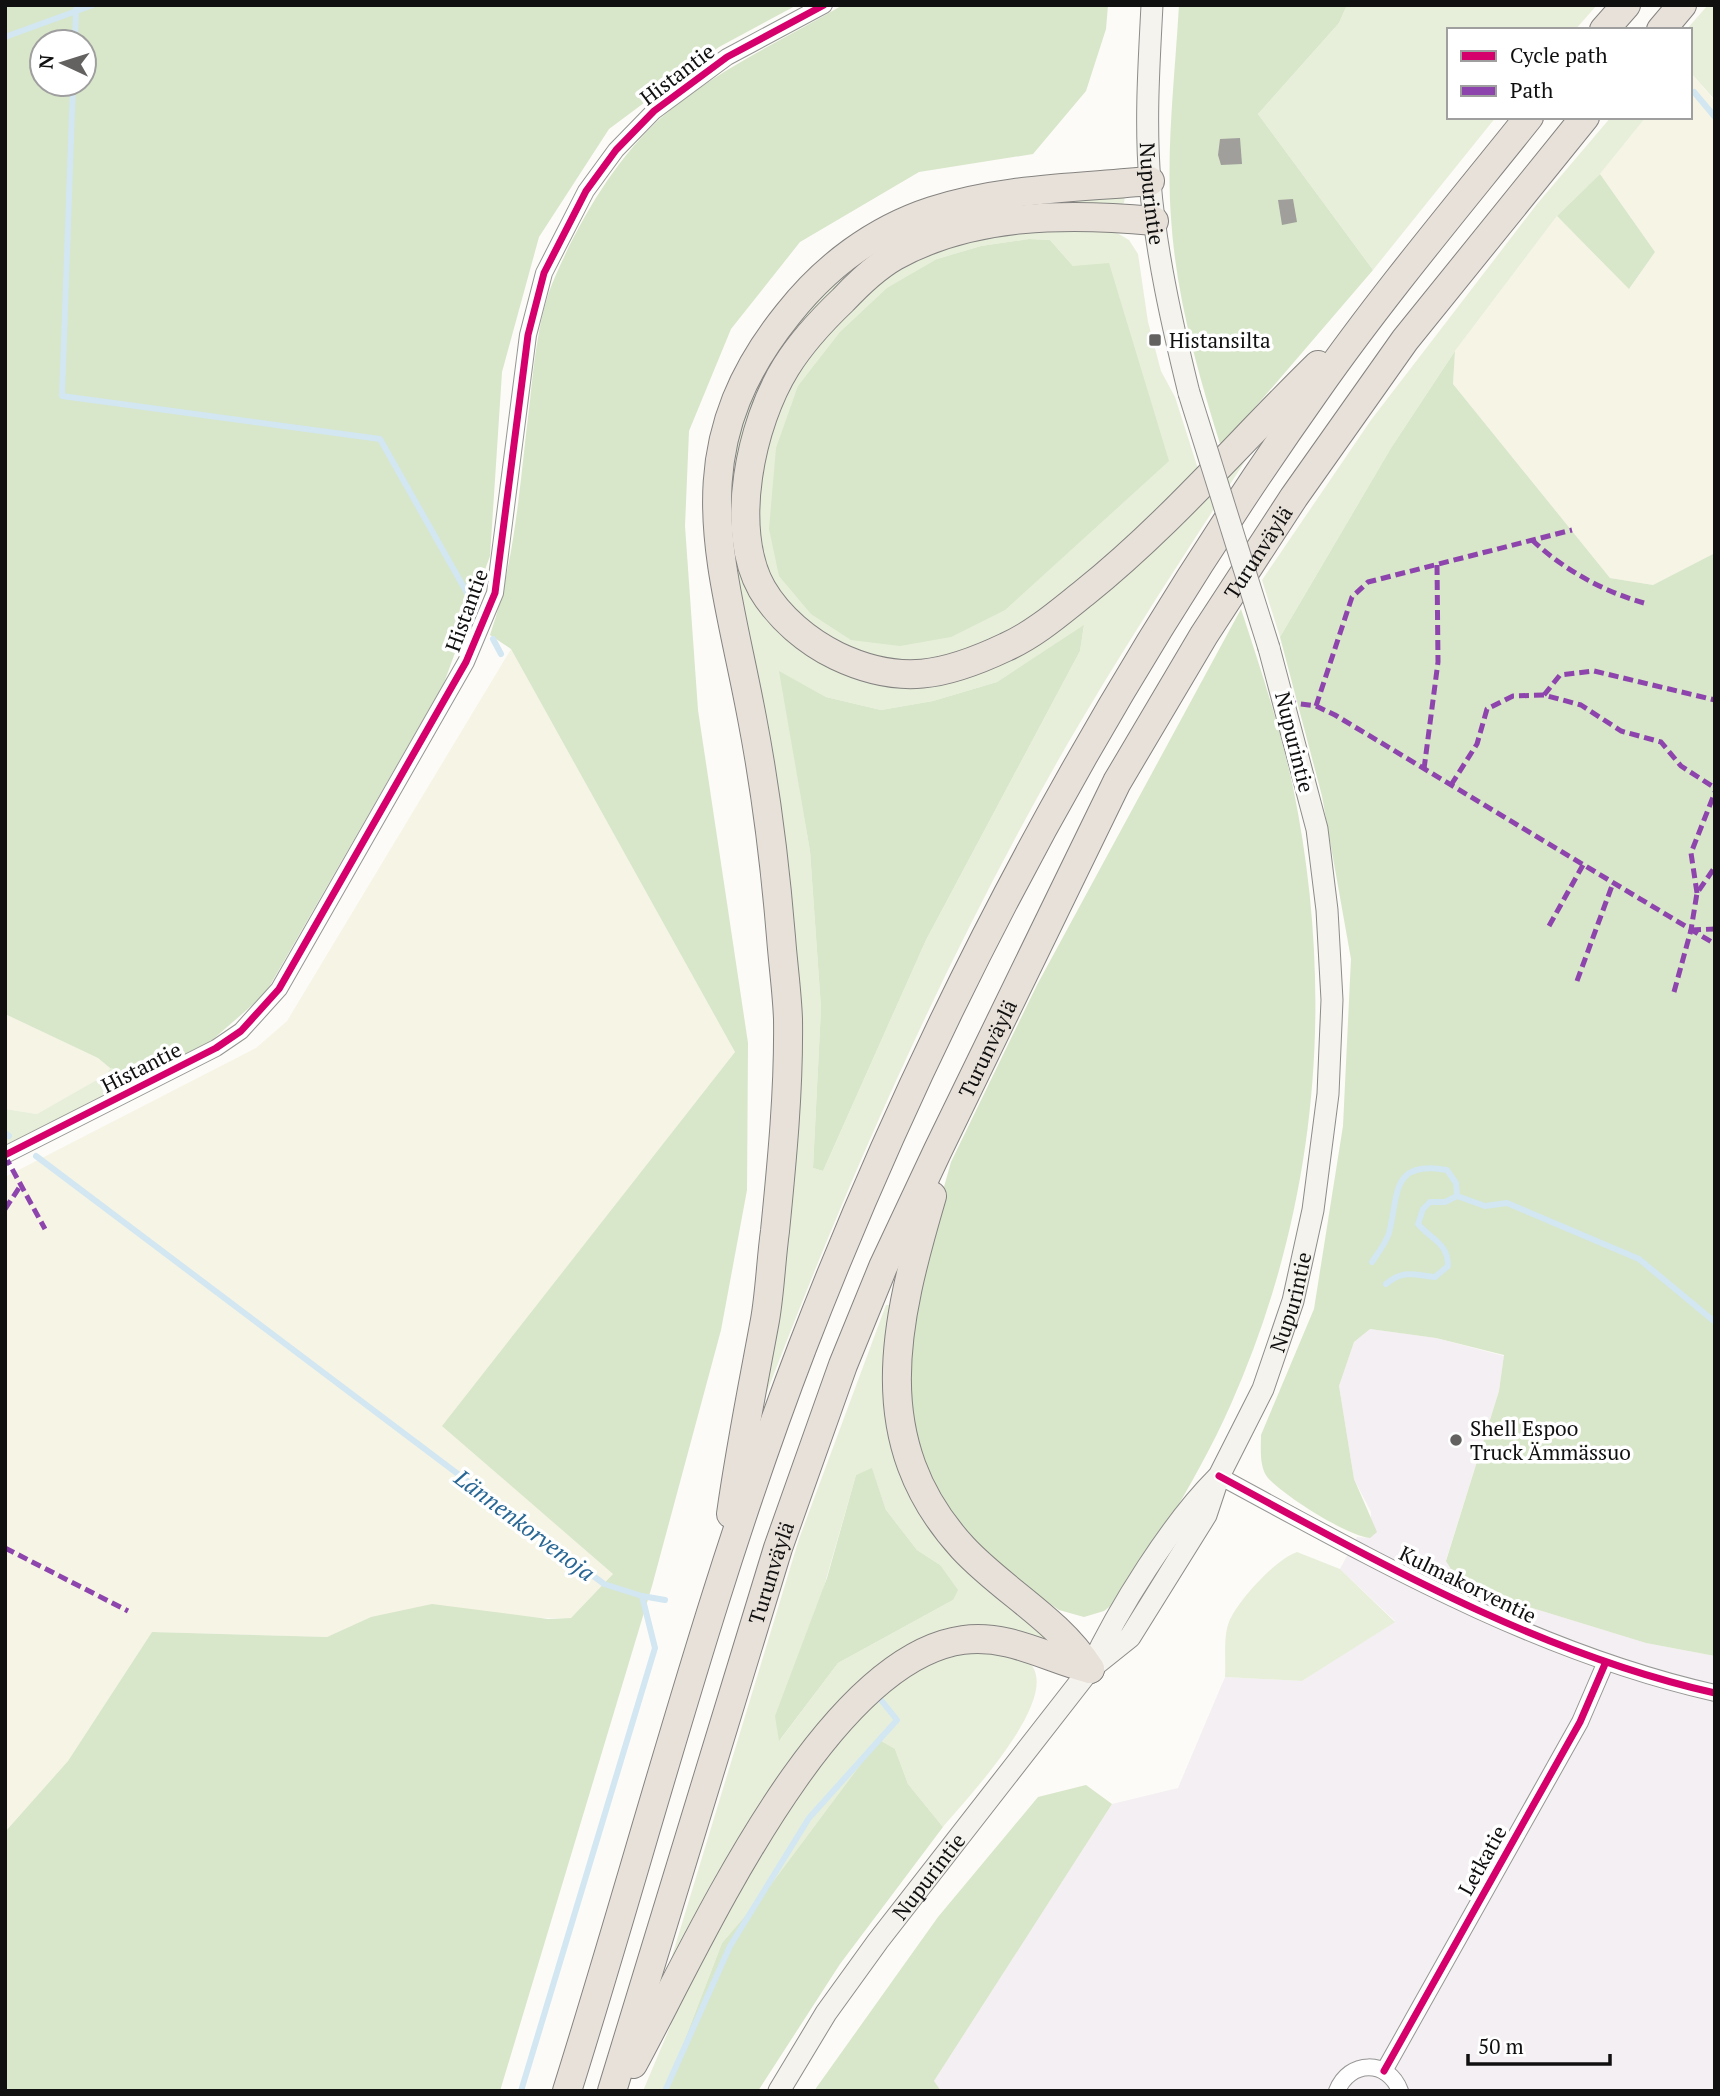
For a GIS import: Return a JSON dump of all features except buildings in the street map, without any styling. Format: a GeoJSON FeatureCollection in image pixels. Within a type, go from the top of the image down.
{"type":"FeatureCollection","features":[{"type":"Feature","properties":{"kind":"highway"},"geometry":{"type":"LineString","coordinates":[[1606,28],[1626,5]]}},
{"type":"Feature","properties":{"kind":"highway"},"geometry":{"type":"LineString","coordinates":[[1663,28],[1682,5]]}},
{"type":"Feature","properties":{"kind":"highway","name":"Turunväylä"},"geometry":{"type":"LineString","coordinates":[[566,2091],[721,1580],[802,1350],[894,1125],[980,949],[1080,761],[1168,613],[1304,407],[1527,119]]}},
{"type":"Feature","properties":{"kind":"highway","name":"Turunväylä"},"geometry":{"type":"LineString","coordinates":[[612,2091],[778,1548],[848,1353],[883,1267],[938,1150],[1117,782],[1204,635],[1294,497],[1405,340],[1583,119]]}},
{"type":"Feature","properties":{"kind":"highway"},"geometry":{"type":"LineString","coordinates":[[721,1580],[743,1424],[765,1317],[783,1157],[788,1018],[774,858],[753,721],[719,556],[716,488],[724,435],[739,390],[767,340],[830,267],[874,237],[929,211],[999,193],[1150,181]]}},
{"type":"Feature","properties":{"kind":"highway"},"geometry":{"type":"LineString","coordinates":[[1154,221],[1086,215],[1010,220],[947,235],[894,257],[859,283],[824,318],[785,368],[762,418],[749,463],[746,506],[749,552],[762,589],[789,622],[817,646],[873,671],[900,675],[966,664],[1010,645],[1053,618],[1110,572],[1383,302]]}},
{"type":"Feature","properties":{"kind":"highway"},"geometry":{"type":"LineString","coordinates":[[938,1150],[933,1194],[900,1319],[897,1373],[899,1425],[910,1464],[928,1504],[964,1549],[1066,1636],[1090,1669]]}},
{"type":"Feature","properties":{"kind":"highway"},"geometry":{"type":"LineString","coordinates":[[618,2091],[679,1981],[725,1886],[777,1803],[811,1755],[848,1712],[879,1684],[928,1651],[961,1640],[993,1639],[1023,1644],[1049,1656],[1090,1669]]}},
{"type":"Feature","properties":{"kind":"main road","name":"Nupurintie"},"geometry":{"type":"LineString","coordinates":[[779,2091],[826,2013],[878,1941],[1090,1669],[1125,1643],[1153,1604],[1206,1515],[1219,1476],[1263,1389],[1293,1301],[1313,1210],[1328,1094],[1332,1000],[1327,910],[1317,830],[1269,648],[1189,393],[1154,221],[1147,106],[1152,5]]}},
{"type":"Feature","properties":{"kind":"street","name":"Histantie"},"geometry":{"type":"LineString","coordinates":[[5,1155],[216,1048],[255,1017],[279,989],[466,662],[487,614],[495,593],[503,552],[528,335],[544,272],[586,191],[616,150],[665,103],[727,57],[824,5]]}},
{"type":"Feature","properties":{"kind":"street","name":"Kulmakorventie"},"geometry":{"type":"LineString","coordinates":[[1219,1476],[1459,1602],[1605,1664],[1715,1693]]}},
{"type":"Feature","properties":{"kind":"street","name":"Letkatie"},"geometry":{"type":"LineString","coordinates":[[1384,2071],[1580,1722],[1605,1664]]}},
{"type":"Feature","properties":{"kind":"street"},"geometry":{"type":"LineString","coordinates":[[1337,2091],[1342,2080],[1359,2068],[1370,2066],[1384,2071],[1396,2082],[1399,2091]]}},
{"type":"Feature","properties":{"kind":"shaded area"},"geometry":{"type":"Polygon","coordinates":[[[1692,74],[1715,101],[1715,553],[1653,585],[1610,578],[1453,384],[1455,351],[1557,216],[1630,288],[1655,252],[1600,174],[1644,119],[1692,119],[1692,74]]]}},
{"type":"Feature","properties":{"kind":"shaded area"},"geometry":{"type":"Polygon","coordinates":[[[511,649],[735,1052],[443,1426],[613,1574],[571,1618],[371,1617],[327,1637],[152,1632],[68,1761],[5,1832],[5,1177],[256,1048],[287,1021],[511,649]]]}},
{"type":"Feature","properties":{"kind":"shaded area"},"geometry":{"type":"Polygon","coordinates":[[[5,1014],[98,1058],[110,1068],[107,1074],[37,1114],[5,1109],[5,1014]]]}},
{"type":"Feature","properties":{"kind":"shaded area"},"geometry":{"type":"Polygon","coordinates":[[[1370,1329],[1436,1338],[1504,1356],[1499,1391],[1446,1560],[1454,1574],[1529,1607],[1646,1643],[1715,1656],[1715,2091],[941,2091],[934,2081],[1112,1804],[1178,1788],[1225,1677],[1302,1681],[1395,1621],[1340,1569],[1357,1537],[1370,1538],[1371,1512],[1354,1479],[1339,1386],[1354,1342],[1370,1329]]]}},
{"type":"Feature","properties":{"kind":"green space"},"geometry":{"type":"Polygon","coordinates":[[[5,5],[797,5],[719,47],[609,129],[539,237],[502,372],[490,556],[444,683],[265,994],[211,1041],[143,1078],[110,1068],[98,1058],[5,1014],[5,5]]]}},
{"type":"Feature","properties":{"kind":"green space"},"geometry":{"type":"Polygon","coordinates":[[[843,5],[1108,5],[1106,29],[1086,91],[1033,154],[919,172],[800,242],[731,329],[689,431],[685,526],[698,710],[748,1043],[747,1190],[721,1330],[652,1586],[500,2091],[5,2091],[5,1832],[68,1761],[152,1632],[327,1637],[371,1617],[432,1604],[548,1619],[571,1618],[613,1574],[442,1426],[735,1052],[511,649],[490,635],[499,607],[511,549],[541,322],[549,291],[576,233],[615,170],[663,116],[683,99],[727,70],[843,5]]]}},
{"type":"Feature","properties":{"kind":"green space"},"geometry":{"type":"Polygon","coordinates":[[[1179,5],[1347,5],[1339,23],[1258,114],[1373,270],[1221,447],[1189,334],[1178,277],[1171,218],[1170,165],[1179,5]]]}},
{"type":"Feature","properties":{"kind":"green space"},"geometry":{"type":"Polygon","coordinates":[[[1347,5],[1597,5],[1577,28],[1447,28],[1447,119],[1494,119],[1373,270],[1258,114],[1339,23],[1347,5]]]}},
{"type":"Feature","properties":{"kind":"green space"},"geometry":{"type":"Polygon","coordinates":[[[1708,5],[1715,5],[1715,100],[1692,74],[1692,28],[1688,28],[1708,5]]]}},
{"type":"Feature","properties":{"kind":"green space"},"geometry":{"type":"Polygon","coordinates":[[[1609,119],[1644,119],[1600,174],[1557,216],[1455,351],[1391,448],[1280,637],[1262,580],[1371,420],[1537,204],[1609,119]]]}},
{"type":"Feature","properties":{"kind":"green space"},"geometry":{"type":"Polygon","coordinates":[[[1600,174],[1655,252],[1629,289],[1557,216],[1600,174]]]}},
{"type":"Feature","properties":{"kind":"green space"},"geometry":{"type":"Polygon","coordinates":[[[1125,196],[1124,203],[1118,206],[970,220],[815,311],[735,525],[820,660],[972,671],[1255,446],[1090,705],[980,906],[939,988],[863,1156],[759,1413],[795,1054],[724,527],[734,439],[782,332],[863,253],[973,208],[1125,196]],[[1084,626],[997,682],[933,701],[881,710],[826,697],[780,672],[810,851],[821,1008],[813,1168],[823,1171],[926,940],[1080,651],[1084,626]]]}},
{"type":"Feature","properties":{"kind":"green space"},"geometry":{"type":"Polygon","coordinates":[[[1031,227],[1112,230],[1129,240],[1138,254],[1148,322],[1161,371],[1175,397],[1199,472],[1108,563],[1024,628],[958,657],[886,665],[819,637],[769,582],[755,541],[754,483],[789,376],[873,284],[922,255],[974,238],[1031,227]],[[1029,239],[981,246],[937,259],[1073,266],[1050,240],[1029,239]]]}},
{"type":"Feature","properties":{"kind":"green space"},"geometry":{"type":"Polygon","coordinates":[[[1029,239],[1050,240],[1073,266],[1109,263],[1169,461],[1005,610],[951,637],[900,646],[851,640],[811,614],[779,576],[769,529],[776,448],[798,386],[840,332],[887,288],[937,259],[981,246],[1029,239]]]}},
{"type":"Feature","properties":{"kind":"green space"},"geometry":{"type":"Polygon","coordinates":[[[1455,351],[1453,384],[1610,578],[1653,585],[1715,553],[1715,1656],[1646,1643],[1529,1607],[1454,1574],[1446,1561],[1499,1391],[1504,1355],[1436,1338],[1370,1329],[1354,1342],[1339,1386],[1354,1479],[1377,1532],[1370,1538],[1332,1523],[1301,1504],[1268,1478],[1262,1463],[1261,1435],[1314,1309],[1343,1126],[1351,959],[1322,796],[1280,637],[1391,448],[1455,351]]]}},
{"type":"Feature","properties":{"kind":"green space"},"geometry":{"type":"Polygon","coordinates":[[[1241,609],[1288,765],[1306,866],[1314,944],[1315,1023],[1311,1100],[1300,1178],[1283,1254],[1260,1330],[1231,1404],[1207,1454],[1122,1597],[1104,1611],[1084,1617],[1059,1610],[1004,1572],[953,1524],[920,1468],[906,1370],[920,1272],[951,1162],[1037,985],[1241,609]]]}},
{"type":"Feature","properties":{"kind":"green space"},"geometry":{"type":"Polygon","coordinates":[[[1084,625],[1080,651],[926,940],[823,1171],[813,1168],[821,1008],[810,851],[779,671],[826,697],[881,710],[933,701],[997,682],[1084,625]]]}},
{"type":"Feature","properties":{"kind":"green space"},"geometry":{"type":"Polygon","coordinates":[[[110,1068],[143,1078],[5,1146],[5,1109],[37,1114],[107,1074],[110,1068]]]}},
{"type":"Feature","properties":{"kind":"green space"},"geometry":{"type":"Polygon","coordinates":[[[886,1305],[889,1305],[884,1394],[891,1445],[909,1490],[939,1541],[1062,1645],[1018,1632],[872,1676],[669,1966],[799,1539],[886,1305]],[[872,1469],[856,1475],[780,1740],[838,1663],[953,1600],[940,1565],[917,1550],[886,1510],[872,1469]]]}},
{"type":"Feature","properties":{"kind":"green space"},"geometry":{"type":"Polygon","coordinates":[[[872,1468],[886,1510],[917,1550],[940,1565],[958,1590],[953,1600],[838,1663],[779,1741],[775,1716],[827,1578],[856,1475],[872,1468]]]}},
{"type":"Feature","properties":{"kind":"green space"},"geometry":{"type":"Polygon","coordinates":[[[1297,1552],[1340,1569],[1395,1622],[1302,1681],[1225,1677],[1226,1635],[1233,1613],[1248,1592],[1268,1572],[1297,1552]]]}},
{"type":"Feature","properties":{"kind":"green space"},"geometry":{"type":"Polygon","coordinates":[[[972,1652],[1016,1655],[1035,1671],[1036,1691],[1027,1716],[1011,1743],[943,1827],[908,1784],[895,1749],[722,1943],[665,2091],[643,2091],[691,1977],[732,1895],[830,1750],[900,1678],[940,1658],[972,1652]]]}},
{"type":"Feature","properties":{"kind":"green space"},"geometry":{"type":"Polygon","coordinates":[[[879,1740],[895,1749],[908,1784],[943,1827],[840,1964],[758,2091],[665,2091],[722,1943],[761,1898],[879,1740]]]}},
{"type":"Feature","properties":{"kind":"green space"},"geometry":{"type":"Polygon","coordinates":[[[1086,1785],[1112,1804],[934,2081],[941,2091],[814,2091],[938,1917],[1038,1797],[1086,1785]]]}},
{"type":"Feature","properties":{"kind":"waterway"},"geometry":{"type":"LineString","coordinates":[[5,37],[93,5]]}},
{"type":"Feature","properties":{"kind":"waterway"},"geometry":{"type":"LineString","coordinates":[[75,28],[76,9]]}},
{"type":"Feature","properties":{"kind":"waterway"},"geometry":{"type":"LineString","coordinates":[[1694,92],[1715,117]]}},
{"type":"Feature","properties":{"kind":"waterway"},"geometry":{"type":"LineString","coordinates":[[73,98],[62,396],[380,439],[475,607]]}},
{"type":"Feature","properties":{"kind":"waterway"},"geometry":{"type":"LineString","coordinates":[[493,639],[501,654]]}},
{"type":"Feature","properties":{"kind":"waterway","name":"Lännenkorvenoja"},"geometry":{"type":"LineString","coordinates":[[5,1133],[9,1136]]}},
{"type":"Feature","properties":{"kind":"waterway","name":"Lännenkorvenoja"},"geometry":{"type":"LineString","coordinates":[[36,1156],[604,1584],[642,1596],[655,1648],[521,2091]]}},
{"type":"Feature","properties":{"kind":"waterway"},"geometry":{"type":"LineString","coordinates":[[1372,1262],[1388,1237],[1397,1194],[1406,1176],[1415,1170],[1447,1170],[1456,1183],[1457,1196],[1485,1206],[1507,1203],[1639,1259],[1715,1322]]}},
{"type":"Feature","properties":{"kind":"waterway"},"geometry":{"type":"LineString","coordinates":[[1386,1284],[1404,1275],[1435,1277],[1448,1266],[1442,1247],[1418,1224],[1423,1209],[1430,1202],[1445,1202],[1457,1196]]}},
{"type":"Feature","properties":{"kind":"waterway"},"geometry":{"type":"LineString","coordinates":[[642,1596],[665,1600]]}},
{"type":"Feature","properties":{"kind":"waterway"},"geometry":{"type":"LineString","coordinates":[[665,2091],[730,1946],[809,1818],[897,1720],[881,1700]]}},
{"type":"Feature","properties":{"kind":"marked path"},"geometry":{"type":"LineString","coordinates":[[1316,706],[1352,597],[1368,582],[1572,530]]}},
{"type":"Feature","properties":{"kind":"marked path"},"geometry":{"type":"LineString","coordinates":[[1532,540],[1584,578],[1644,603]]}},
{"type":"Feature","properties":{"kind":"marked path"},"geometry":{"type":"LineString","coordinates":[[1424,769],[1438,662],[1437,564]]}},
{"type":"Feature","properties":{"kind":"marked path"},"geometry":{"type":"LineString","coordinates":[[1544,695],[1560,675],[1594,671],[1715,700]]}},
{"type":"Feature","properties":{"kind":"marked path"},"geometry":{"type":"LineString","coordinates":[[1451,785],[1477,744],[1487,709],[1513,696],[1544,695],[1581,705],[1621,731],[1661,742],[1681,766],[1715,788]]}},
{"type":"Feature","properties":{"kind":"marked path"},"geometry":{"type":"LineString","coordinates":[[1286,702],[1316,706],[1335,715],[1715,944]]}},
{"type":"Feature","properties":{"kind":"marked path"},"geometry":{"type":"LineString","coordinates":[[1697,893],[1691,853],[1715,792]]}},
{"type":"Feature","properties":{"kind":"marked path"},"geometry":{"type":"LineString","coordinates":[[1549,926],[1583,865]]}},
{"type":"Feature","properties":{"kind":"marked path"},"geometry":{"type":"LineString","coordinates":[[1674,992],[1691,930],[1697,893],[1715,867]]}},
{"type":"Feature","properties":{"kind":"marked path"},"geometry":{"type":"LineString","coordinates":[[1577,981],[1613,883]]}},
{"type":"Feature","properties":{"kind":"marked path"},"geometry":{"type":"LineString","coordinates":[[1691,930],[1715,929]]}},
{"type":"Feature","properties":{"kind":"marked path"},"geometry":{"type":"LineString","coordinates":[[5,1156],[45,1229]]}},
{"type":"Feature","properties":{"kind":"marked path"},"geometry":{"type":"LineString","coordinates":[[5,1209],[21,1185]]}},
{"type":"Feature","properties":{"kind":"marked path"},"geometry":{"type":"LineString","coordinates":[[5,1548],[128,1611]]}},
{"type":"Feature","properties":{"kind":"cycle path"},"geometry":{"type":"LineString","coordinates":[[5,1155],[216,1048],[241,1031],[279,989],[466,662],[495,593],[528,335],[544,273],[586,191],[616,150],[654,111],[727,57],[824,5]]}},
{"type":"Feature","properties":{"kind":"cycle path"},"geometry":{"type":"LineString","coordinates":[[1219,1476],[1460,1602],[1585,1654],[1649,1676],[1715,1693]]}},
{"type":"Feature","properties":{"kind":"cycle path"},"geometry":{"type":"LineString","coordinates":[[1384,2071],[1580,1722],[1605,1664]]}},
{"type":"Feature","properties":{"kind":"place","name":"Histansilta"},"geometry":{"type":"Point","coordinates":[1155,340]}},
{"type":"Feature","properties":{"kind":"place","name":"Shell Espoo Truck Ämmässuo"},"geometry":{"type":"Point","coordinates":[1456,1440]}}]}
